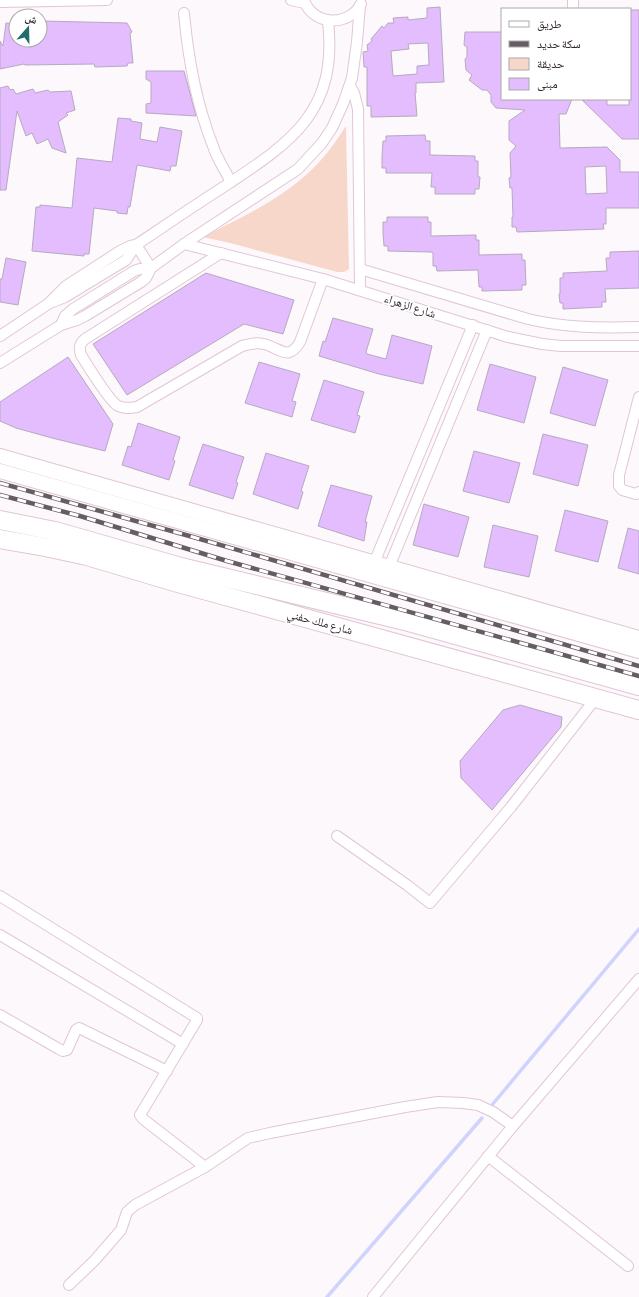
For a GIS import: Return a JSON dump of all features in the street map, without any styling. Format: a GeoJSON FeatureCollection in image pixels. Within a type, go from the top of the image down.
{"type":"FeatureCollection","features":[{"type":"Feature","properties":{"kind":"highway","name":"شارع ملك حفني"},"geometry":{"type":"LineString","coordinates":[[0,520],[55,531],[180,575],[639,710]]}},
{"type":"Feature","properties":{"kind":"highway","name":"شارع ملك حفني"},"geometry":{"type":"LineString","coordinates":[[0,539],[410,622],[639,686]]}},
{"type":"Feature","properties":{"kind":"street"},"geometry":{"type":"LineString","coordinates":[[0,2],[107,0]]}},
{"type":"Feature","properties":{"kind":"street"},"geometry":{"type":"LineString","coordinates":[[291,0],[305,2],[311,11],[318,17],[328,21],[340,20],[352,15],[361,3]]}},
{"type":"Feature","properties":{"kind":"street"},"geometry":{"type":"LineString","coordinates":[[0,363],[61,325],[65,316],[72,309],[134,272],[145,268],[151,268],[184,244],[298,169],[315,151],[332,128],[350,86],[361,3]]}},
{"type":"Feature","properties":{"kind":"street"},"geometry":{"type":"LineString","coordinates":[[184,13],[193,78],[202,113],[213,148],[231,182]]}},
{"type":"Feature","properties":{"kind":"street"},"geometry":{"type":"LineString","coordinates":[[0,336],[48,304],[65,297],[126,260],[136,244],[278,150],[297,132],[306,120],[321,94],[329,64],[330,43],[328,21]]}},
{"type":"Feature","properties":{"kind":"street"},"geometry":{"type":"LineString","coordinates":[[350,86],[354,93],[358,109],[360,290]]}},
{"type":"Feature","properties":{"kind":"street"},"geometry":{"type":"LineString","coordinates":[[136,244],[151,268]]}},
{"type":"Feature","properties":{"kind":"street","name":"شارع الزهراء"},"geometry":{"type":"LineString","coordinates":[[184,244],[323,279],[508,337],[548,345],[576,347],[639,346]]}},
{"type":"Feature","properties":{"kind":"street"},"geometry":{"type":"LineString","coordinates":[[221,253],[80,343],[79,349],[81,355],[110,398],[117,405],[126,409],[137,407],[242,346],[254,343],[266,345],[283,353],[290,352],[296,348],[300,342],[323,279]]}},
{"type":"Feature","properties":{"kind":"street","name":"شارع الزهراء"},"geometry":{"type":"LineString","coordinates":[[360,269],[528,319],[547,323],[597,328],[639,327]]}},
{"type":"Feature","properties":{"kind":"street"},"geometry":{"type":"LineString","coordinates":[[374,563],[473,325]]}},
{"type":"Feature","properties":{"kind":"street"},"geometry":{"type":"LineString","coordinates":[[389,567],[487,330]]}},
{"type":"Feature","properties":{"kind":"street"},"geometry":{"type":"LineString","coordinates":[[639,397],[619,475],[618,486],[622,490],[636,494],[639,492]]}},
{"type":"Feature","properties":{"kind":"street"},"geometry":{"type":"LineString","coordinates":[[0,456],[639,638]]}},
{"type":"Feature","properties":{"kind":"street"},"geometry":{"type":"LineString","coordinates":[[0,471],[639,651]]}},
{"type":"Feature","properties":{"kind":"street"},"geometry":{"type":"LineString","coordinates":[[337,836],[430,903],[510,807],[596,698]]}},
{"type":"Feature","properties":{"kind":"street"},"geometry":{"type":"LineString","coordinates":[[0,896],[196,1017],[197,1020],[140,1115],[143,1119],[205,1167]]}},
{"type":"Feature","properties":{"kind":"street"},"geometry":{"type":"LineString","coordinates":[[0,935],[183,1044]]}},
{"type":"Feature","properties":{"kind":"street"},"geometry":{"type":"LineString","coordinates":[[372,1297],[513,1126],[639,979]]}},
{"type":"Feature","properties":{"kind":"street"},"geometry":{"type":"LineString","coordinates":[[0,1015],[63,1051],[67,1050],[76,1030],[79,1028],[167,1071]]}},
{"type":"Feature","properties":{"kind":"street"},"geometry":{"type":"LineString","coordinates":[[69,1285],[95,1260],[121,1230],[127,1212],[134,1205],[205,1167],[248,1138],[406,1106],[438,1102],[478,1105],[493,1112],[513,1126]]}},
{"type":"Feature","properties":{"kind":"street"},"geometry":{"type":"LineString","coordinates":[[488,1156],[628,1266]]}},
{"type":"Feature","properties":{"kind":"green space"},"geometry":{"type":"Polygon","coordinates":[[[346,126],[349,269],[344,272],[337,272],[203,237],[265,204],[295,184],[321,160],[346,126]]]}},
{"type":"Feature","properties":{"kind":"building"},"geometry":{"type":"Polygon","coordinates":[[[440,7],[444,82],[416,83],[415,93],[417,116],[371,117],[371,106],[367,106],[367,67],[364,67],[363,52],[368,51],[367,45],[372,41],[371,39],[382,26],[384,28],[388,23],[394,23],[393,18],[408,17],[408,20],[427,18],[427,8],[440,7]],[[428,43],[408,44],[409,49],[391,51],[393,76],[417,74],[417,66],[429,65],[428,43]]]}},
{"type":"Feature","properties":{"kind":"building"},"geometry":{"type":"Polygon","coordinates":[[[631,10],[639,10],[639,139],[622,139],[582,100],[607,100],[607,105],[629,105],[629,100],[631,100],[631,10]]]}},
{"type":"Feature","properties":{"kind":"building"},"geometry":{"type":"Polygon","coordinates":[[[48,21],[127,23],[132,32],[130,33],[133,63],[128,63],[127,66],[95,67],[94,64],[24,64],[0,69],[0,41],[3,46],[6,23],[8,23],[8,48],[48,48],[48,21]]]}},
{"type":"Feature","properties":{"kind":"building"},"geometry":{"type":"Polygon","coordinates":[[[465,32],[501,32],[501,100],[572,100],[566,114],[559,114],[560,148],[607,147],[620,160],[620,172],[639,172],[639,208],[606,208],[606,224],[603,224],[604,229],[517,232],[516,227],[512,227],[512,188],[510,188],[509,178],[511,177],[510,153],[516,146],[509,140],[509,121],[525,110],[496,108],[491,102],[491,95],[487,90],[482,90],[469,80],[472,75],[466,70],[465,59],[467,57],[467,47],[464,45],[465,32]],[[606,166],[585,167],[586,194],[607,193],[606,166]]]}},
{"type":"Feature","properties":{"kind":"building"},"geometry":{"type":"Polygon","coordinates":[[[146,71],[184,71],[196,116],[146,113],[146,104],[151,103],[151,82],[146,79],[146,71]]]}},
{"type":"Feature","properties":{"kind":"building"},"geometry":{"type":"Polygon","coordinates":[[[8,86],[10,90],[13,89],[16,94],[33,89],[35,93],[48,90],[50,92],[71,91],[75,110],[66,113],[68,115],[58,122],[66,153],[52,148],[48,139],[37,144],[32,133],[26,136],[17,111],[6,190],[0,190],[0,88],[8,86]]]}},
{"type":"Feature","properties":{"kind":"building"},"geometry":{"type":"Polygon","coordinates":[[[118,118],[131,119],[131,121],[142,123],[140,139],[157,142],[160,127],[182,131],[176,166],[171,166],[170,171],[137,165],[130,207],[128,207],[127,214],[94,208],[89,254],[84,254],[84,256],[32,251],[36,207],[40,207],[40,205],[72,208],[77,158],[112,162],[118,118]]]}},
{"type":"Feature","properties":{"kind":"building"},"geometry":{"type":"Polygon","coordinates":[[[425,135],[426,141],[430,141],[430,155],[475,156],[475,161],[478,161],[478,177],[480,177],[479,189],[475,189],[475,194],[435,194],[435,187],[431,187],[432,173],[386,173],[386,168],[382,168],[382,157],[383,141],[386,141],[386,136],[425,135]]]}},
{"type":"Feature","properties":{"kind":"building"},"geometry":{"type":"Polygon","coordinates":[[[387,217],[428,217],[428,222],[431,222],[431,236],[476,235],[476,240],[479,240],[479,255],[522,254],[522,260],[525,260],[526,285],[522,285],[522,290],[482,291],[482,287],[479,287],[478,270],[437,271],[436,266],[433,266],[433,253],[431,252],[388,251],[388,246],[384,246],[383,233],[383,222],[387,222],[387,217]]]}},
{"type":"Feature","properties":{"kind":"building"},"geometry":{"type":"Polygon","coordinates":[[[639,251],[639,288],[605,289],[606,302],[602,302],[602,307],[563,309],[563,303],[560,303],[559,294],[560,278],[563,278],[563,273],[607,271],[606,258],[610,258],[610,252],[639,251]]]}},
{"type":"Feature","properties":{"kind":"building"},"geometry":{"type":"Polygon","coordinates":[[[6,258],[26,262],[18,305],[0,302],[0,279],[2,279],[6,258]]]}},
{"type":"Feature","properties":{"kind":"building"},"geometry":{"type":"Polygon","coordinates":[[[206,273],[294,300],[283,334],[244,324],[127,395],[93,344],[206,273]]]}},
{"type":"Feature","properties":{"kind":"building"},"geometry":{"type":"Polygon","coordinates":[[[333,318],[373,329],[366,352],[367,354],[386,359],[392,335],[432,346],[423,384],[379,374],[319,356],[323,341],[325,342],[333,318]]]}},
{"type":"Feature","properties":{"kind":"building"},"geometry":{"type":"Polygon","coordinates":[[[68,357],[113,424],[105,451],[16,428],[0,421],[0,402],[68,357]]]}},
{"type":"Feature","properties":{"kind":"building"},"geometry":{"type":"Polygon","coordinates":[[[259,362],[300,374],[292,401],[296,402],[292,417],[245,403],[259,362]]]}},
{"type":"Feature","properties":{"kind":"building"},"geometry":{"type":"Polygon","coordinates":[[[490,364],[536,377],[524,423],[477,410],[490,364]]]}},
{"type":"Feature","properties":{"kind":"building"},"geometry":{"type":"Polygon","coordinates":[[[563,367],[608,380],[595,426],[550,413],[563,367]]]}},
{"type":"Feature","properties":{"kind":"building"},"geometry":{"type":"Polygon","coordinates":[[[324,380],[364,392],[357,415],[360,416],[355,433],[311,420],[324,380]]]}},
{"type":"Feature","properties":{"kind":"building"},"geometry":{"type":"Polygon","coordinates":[[[138,423],[180,437],[169,480],[122,465],[128,446],[131,447],[138,423]]]}},
{"type":"Feature","properties":{"kind":"building"},"geometry":{"type":"Polygon","coordinates":[[[543,434],[588,445],[578,486],[533,474],[543,434]]]}},
{"type":"Feature","properties":{"kind":"building"},"geometry":{"type":"Polygon","coordinates":[[[203,444],[244,457],[236,482],[238,483],[233,499],[189,485],[203,444]]]}},
{"type":"Feature","properties":{"kind":"building"},"geometry":{"type":"Polygon","coordinates":[[[474,451],[520,463],[509,503],[463,491],[474,451]]]}},
{"type":"Feature","properties":{"kind":"building"},"geometry":{"type":"Polygon","coordinates":[[[266,453],[309,466],[301,491],[303,492],[298,509],[253,494],[266,453]]]}},
{"type":"Feature","properties":{"kind":"building"},"geometry":{"type":"Polygon","coordinates":[[[331,485],[372,496],[365,522],[367,522],[364,541],[318,526],[331,485]]]}},
{"type":"Feature","properties":{"kind":"building"},"geometry":{"type":"Polygon","coordinates":[[[424,504],[469,517],[458,557],[413,545],[424,504]]]}},
{"type":"Feature","properties":{"kind":"building"},"geometry":{"type":"Polygon","coordinates":[[[565,510],[608,521],[598,562],[555,551],[565,510]]]}},
{"type":"Feature","properties":{"kind":"building"},"geometry":{"type":"Polygon","coordinates":[[[493,525],[538,536],[529,577],[484,567],[493,525]]]}},
{"type":"Feature","properties":{"kind":"building"},"geometry":{"type":"Polygon","coordinates":[[[628,528],[639,531],[639,574],[618,568],[628,528]]]}},
{"type":"Feature","properties":{"kind":"building"},"geometry":{"type":"Polygon","coordinates":[[[520,705],[562,717],[561,727],[492,810],[461,778],[460,761],[503,710],[520,705]]]}},
{"type":"Feature","properties":{"kind":"waterway"},"geometry":{"type":"LineString","coordinates":[[492,1105],[639,929]]}},
{"type":"Feature","properties":{"kind":"waterway"},"geometry":{"type":"LineString","coordinates":[[327,1297],[482,1118]]}},
{"type":"Feature","properties":{"kind":"railway"},"geometry":{"type":"LineString","coordinates":[[0,483],[193,537],[639,666]]}},
{"type":"Feature","properties":{"kind":"railway"},"geometry":{"type":"LineString","coordinates":[[0,495],[80,516],[227,561],[639,676]]}}]}
